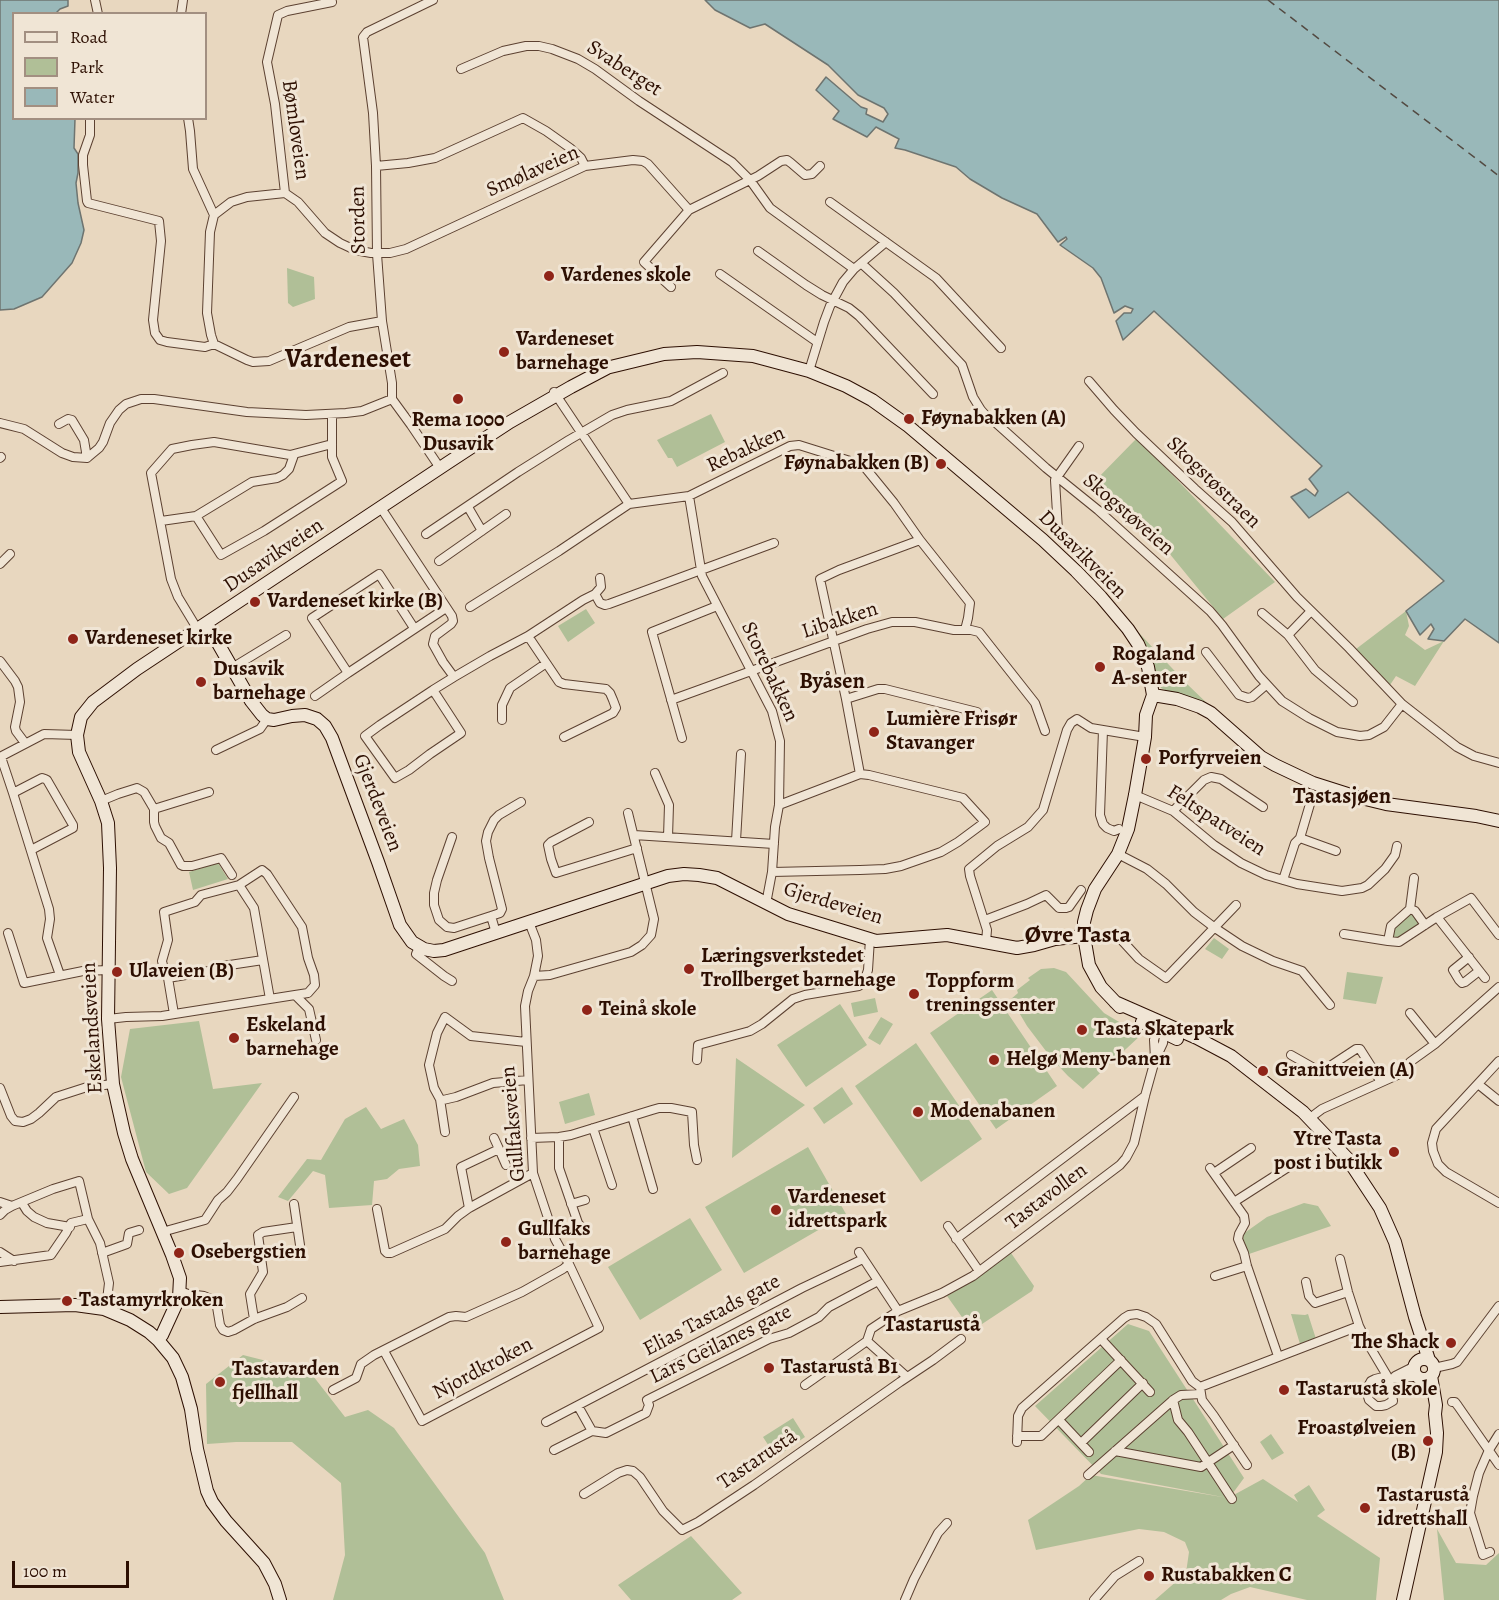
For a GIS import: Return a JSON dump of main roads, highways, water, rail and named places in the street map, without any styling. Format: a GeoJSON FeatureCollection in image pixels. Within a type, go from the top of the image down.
{"type":"FeatureCollection","features":[{"type":"Feature","properties":{"kind":"main road","name":"Dusavikveien"},"geometry":{"type":"LineString","coordinates":[[77,735],[81,717],[93,702],[141,667],[555,393],[609,367],[664,354],[697,352],[753,356],[809,370],[872,400],[907,425],[1043,540],[1112,610],[1138,644],[1148,667],[1153,695]]}},
{"type":"Feature","properties":{"kind":"main road","name":"Gjerdeveien"},"geometry":{"type":"LineString","coordinates":[[202,627],[232,668],[262,716],[274,720],[305,715],[325,726],[332,738],[400,925],[407,937],[419,947],[440,951],[646,884],[676,875],[693,874],[723,880],[788,914],[882,941],[947,935],[1017,948],[1055,939],[1084,936]]}},
{"type":"Feature","properties":{"kind":"main road"},"geometry":{"type":"LineString","coordinates":[[1403,1600],[1437,1442],[1435,1414],[1430,1406],[1418,1349],[1415,1317],[1399,1253],[1380,1208],[1347,1158],[1310,1118],[1273,1087],[1242,1066],[1163,1029],[1115,1002],[1101,987],[1089,965],[1084,936],[1086,916],[1090,899],[1118,854],[1128,829],[1153,695],[1184,701],[1211,713],[1261,757],[1313,783],[1386,804],[1499,821]]}},
{"type":"Feature","properties":{"kind":"main road","name":"Eskelandsveien"},"geometry":{"type":"LineString","coordinates":[[77,735],[79,752],[101,801],[108,823],[110,868],[108,1019],[113,1084],[132,1159],[180,1278],[179,1298],[162,1335],[154,1336]]}},
{"type":"Feature","properties":{"kind":"main road"},"geometry":{"type":"LineString","coordinates":[[0,1307],[75,1305],[104,1310],[130,1320],[154,1336],[172,1358],[182,1377],[191,1409],[207,1491],[212,1502],[264,1563],[280,1600]]}},
{"type":"Feature","properties":{"kind":"water"},"geometry":{"type":"Polygon","coordinates":[[[0,0],[68,0],[68,6],[57,12],[12,12],[12,120],[75,120],[74,148],[78,154],[76,183],[84,230],[72,263],[42,297],[14,309],[0,310],[0,0]]]}},
{"type":"Feature","properties":{"kind":"water"},"geometry":{"type":"Polygon","coordinates":[[[705,0],[1499,0],[1499,643],[1465,619],[1444,641],[1428,639],[1434,629],[1431,624],[1420,635],[1406,611],[1444,581],[1348,492],[1309,518],[1291,497],[1306,489],[1315,496],[1318,491],[1309,479],[1322,466],[1154,311],[1123,340],[1116,321],[1124,313],[1131,313],[1133,309],[1125,306],[1114,313],[1101,278],[1093,268],[1060,245],[1067,239],[1066,237],[1058,242],[1037,214],[1002,198],[970,179],[956,167],[895,148],[899,139],[876,127],[867,137],[833,119],[839,111],[816,90],[826,77],[861,107],[867,109],[866,114],[883,122],[888,114],[884,108],[858,95],[828,65],[765,24],[750,28],[715,10],[705,0]]]}},
{"type":"Feature","properties":{"kind":"place","name":"Vardenes skole"},"geometry":{"type":"Point","coordinates":[549,276]}},
{"type":"Feature","properties":{"kind":"place","name":"Vardeneset barnehage"},"geometry":{"type":"Point","coordinates":[504,352]}},
{"type":"Feature","properties":{"kind":"place","name":"Rema 1000 Dusavik"},"geometry":{"type":"Point","coordinates":[458,399]}},
{"type":"Feature","properties":{"kind":"place","name":"Føynabakken (A)"},"geometry":{"type":"Point","coordinates":[909,419]}},
{"type":"Feature","properties":{"kind":"place","name":"Føynabakken (B)"},"geometry":{"type":"Point","coordinates":[941,464]}},
{"type":"Feature","properties":{"kind":"place","name":"Vardeneset kirke (B)"},"geometry":{"type":"Point","coordinates":[255,602]}},
{"type":"Feature","properties":{"kind":"place","name":"Vardeneset kirke"},"geometry":{"type":"Point","coordinates":[73,639]}},
{"type":"Feature","properties":{"kind":"place","name":"Rogaland A-senter"},"geometry":{"type":"Point","coordinates":[1100,667]}},
{"type":"Feature","properties":{"kind":"place","name":"Dusavik barnehage"},"geometry":{"type":"Point","coordinates":[201,682]}},
{"type":"Feature","properties":{"kind":"place","name":"Lumière Frisør Stavanger"},"geometry":{"type":"Point","coordinates":[874,732]}},
{"type":"Feature","properties":{"kind":"place","name":"Porfyrveien"},"geometry":{"type":"Point","coordinates":[1146,759]}},
{"type":"Feature","properties":{"kind":"place","name":"Læringsverkstedet Trollberget barnehage"},"geometry":{"type":"Point","coordinates":[689,969]}},
{"type":"Feature","properties":{"kind":"place","name":"Ulaveien (B)"},"geometry":{"type":"Point","coordinates":[117,972]}},
{"type":"Feature","properties":{"kind":"place","name":"Toppform treningssenter"},"geometry":{"type":"Point","coordinates":[914,994]}},
{"type":"Feature","properties":{"kind":"place","name":"Teinå skole"},"geometry":{"type":"Point","coordinates":[587,1010]}},
{"type":"Feature","properties":{"kind":"place","name":"Tasta Skatepark"},"geometry":{"type":"Point","coordinates":[1082,1030]}},
{"type":"Feature","properties":{"kind":"place","name":"Eskeland barnehage"},"geometry":{"type":"Point","coordinates":[234,1038]}},
{"type":"Feature","properties":{"kind":"place","name":"Helgø Meny-banen"},"geometry":{"type":"Point","coordinates":[994,1060]}},
{"type":"Feature","properties":{"kind":"place","name":"Granittveien (A)"},"geometry":{"type":"Point","coordinates":[1263,1071]}},
{"type":"Feature","properties":{"kind":"place","name":"Modenabanen"},"geometry":{"type":"Point","coordinates":[918,1112]}},
{"type":"Feature","properties":{"kind":"place","name":"Ytre Tasta post i butikk"},"geometry":{"type":"Point","coordinates":[1394,1152]}},
{"type":"Feature","properties":{"kind":"place","name":"Vardeneset idrettspark"},"geometry":{"type":"Point","coordinates":[776,1210]}},
{"type":"Feature","properties":{"kind":"place","name":"Gullfaks barnehage"},"geometry":{"type":"Point","coordinates":[506,1242]}},
{"type":"Feature","properties":{"kind":"place","name":"Osebergstien"},"geometry":{"type":"Point","coordinates":[179,1253]}},
{"type":"Feature","properties":{"kind":"place","name":"Tastamyrkroken"},"geometry":{"type":"Point","coordinates":[67,1301]}},
{"type":"Feature","properties":{"kind":"place","name":"The Shack"},"geometry":{"type":"Point","coordinates":[1451,1343]}},
{"type":"Feature","properties":{"kind":"place","name":"Tastarustå B1"},"geometry":{"type":"Point","coordinates":[769,1368]}},
{"type":"Feature","properties":{"kind":"place","name":"Tastavarden fjellhall"},"geometry":{"type":"Point","coordinates":[220,1382]}},
{"type":"Feature","properties":{"kind":"place","name":"Tastarustå skole"},"geometry":{"type":"Point","coordinates":[1284,1390]}},
{"type":"Feature","properties":{"kind":"place","name":"Froastølveien (B)"},"geometry":{"type":"Point","coordinates":[1428,1441]}},
{"type":"Feature","properties":{"kind":"place","name":"Tastarustå idrettshall"},"geometry":{"type":"Point","coordinates":[1365,1508]}},
{"type":"Feature","properties":{"kind":"place","name":"Rustabakken C"},"geometry":{"type":"Point","coordinates":[1149,1576]}},
{"type":"Feature","properties":{"kind":"district","name":"Vardeneset"},"geometry":{"type":"Point","coordinates":[348,360]}},
{"type":"Feature","properties":{"kind":"district","name":"Byåsen"},"geometry":{"type":"Point","coordinates":[832,683]}},
{"type":"Feature","properties":{"kind":"district","name":"Tastasjøen"},"geometry":{"type":"Point","coordinates":[1342,798]}},
{"type":"Feature","properties":{"kind":"district","name":"Øvre Tasta"},"geometry":{"type":"Point","coordinates":[1078,936]}},
{"type":"Feature","properties":{"kind":"district","name":"Tastarustå"},"geometry":{"type":"Point","coordinates":[932,1326]}}]}
